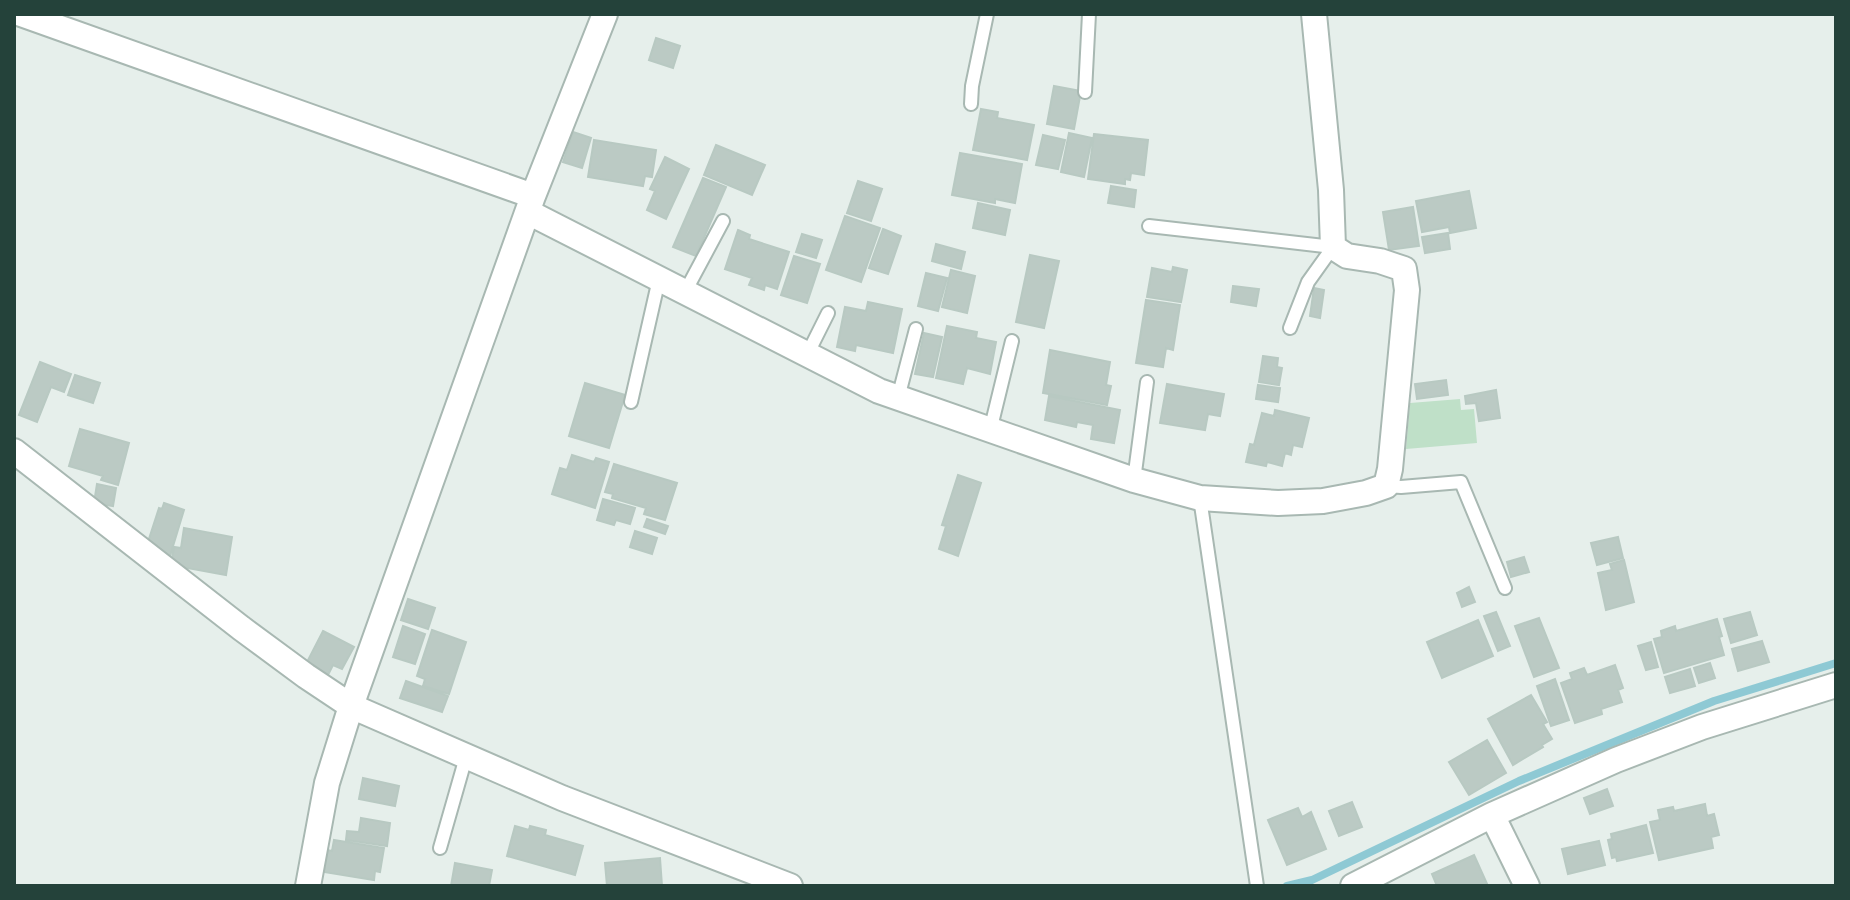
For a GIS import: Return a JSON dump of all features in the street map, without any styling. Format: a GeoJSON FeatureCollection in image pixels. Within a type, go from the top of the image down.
{"type":"FeatureCollection","features":[{"type":"Feature","properties":{"kind":"street"},"geometry":{"type":"LineString","coordinates":[[21,14],[531,204],[659,279],[879,391],[1134,480],[1200,498],[1278,503],[1323,501],[1386,486],[1407,290],[1404,269],[1380,261],[1347,256],[1333,247],[1331,190],[1314,14]]}},
{"type":"Feature","properties":{"kind":"street"},"geometry":{"type":"LineString","coordinates":[[308,886],[327,783],[351,706],[531,204],[605,14]]}},
{"type":"Feature","properties":{"kind":"street"},"geometry":{"type":"LineString","coordinates":[[14,451],[241,628],[351,706],[562,798],[790,886]]}},
{"type":"Feature","properties":{"kind":"street"},"geometry":{"type":"LineString","coordinates":[[1353,886],[1492,815],[1616,760],[1702,727],[1836,685]]}},
{"type":"Feature","properties":{"kind":"street"},"geometry":{"type":"LineString","coordinates":[[1492,815],[1527,886]]}},
{"type":"Feature","properties":{"kind":"lane"},"geometry":{"type":"LineString","coordinates":[[971,104],[987,14]]}},
{"type":"Feature","properties":{"kind":"lane"},"geometry":{"type":"LineString","coordinates":[[1085,92],[1089,14]]}},
{"type":"Feature","properties":{"kind":"lane"},"geometry":{"type":"LineString","coordinates":[[685,292],[723,221]]}},
{"type":"Feature","properties":{"kind":"lane"},"geometry":{"type":"LineString","coordinates":[[1149,226],[1333,247],[1308,282],[1290,328]]}},
{"type":"Feature","properties":{"kind":"lane"},"geometry":{"type":"LineString","coordinates":[[631,402],[659,279]]}},
{"type":"Feature","properties":{"kind":"lane"},"geometry":{"type":"LineString","coordinates":[[807,355],[828,313]]}},
{"type":"Feature","properties":{"kind":"lane"},"geometry":{"type":"LineString","coordinates":[[898,398],[916,329]]}},
{"type":"Feature","properties":{"kind":"lane"},"geometry":{"type":"LineString","coordinates":[[990,431],[1012,341]]}},
{"type":"Feature","properties":{"kind":"lane"},"geometry":{"type":"LineString","coordinates":[[1134,480],[1147,382]]}},
{"type":"Feature","properties":{"kind":"lane"},"geometry":{"type":"LineString","coordinates":[[1386,486],[1461,482],[1505,588]]}},
{"type":"Feature","properties":{"kind":"lane"},"geometry":{"type":"LineString","coordinates":[[1200,498],[1257,886]]}},
{"type":"Feature","properties":{"kind":"lane"},"geometry":{"type":"LineString","coordinates":[[440,848],[466,757]]}},
{"type":"Feature","properties":{"kind":"green space"},"geometry":{"type":"Polygon","coordinates":[[[1460,399],[1461,410],[1474,409],[1477,443],[1406,449],[1410,403],[1460,399]]]}},
{"type":"Feature","properties":{"kind":"building"},"geometry":{"type":"Polygon","coordinates":[[[656,38],[680,46],[673,68],[649,60],[656,38]]]}},
{"type":"Feature","properties":{"kind":"building"},"geometry":{"type":"Polygon","coordinates":[[[1054,86],[1081,91],[1074,129],[1047,124],[1054,86]]]}},
{"type":"Feature","properties":{"kind":"building"},"geometry":{"type":"Polygon","coordinates":[[[981,109],[998,112],[997,118],[1034,125],[1027,160],[973,150],[981,109]]]}},
{"type":"Feature","properties":{"kind":"building"},"geometry":{"type":"Polygon","coordinates":[[[573,132],[591,138],[582,168],[563,162],[573,132]]]}},
{"type":"Feature","properties":{"kind":"building"},"geometry":{"type":"Polygon","coordinates":[[[1069,133],[1092,138],[1084,177],[1061,172],[1069,133]]]}},
{"type":"Feature","properties":{"kind":"building"},"geometry":{"type":"Polygon","coordinates":[[[1094,134],[1148,140],[1144,175],[1131,173],[1130,180],[1125,179],[1125,184],[1088,179],[1094,134]]]}},
{"type":"Feature","properties":{"kind":"building"},"geometry":{"type":"Polygon","coordinates":[[[1043,135],[1065,140],[1058,169],[1036,165],[1043,135]]]}},
{"type":"Feature","properties":{"kind":"building"},"geometry":{"type":"Polygon","coordinates":[[[594,140],[656,150],[652,177],[645,176],[643,186],[588,177],[594,140]]]}},
{"type":"Feature","properties":{"kind":"building"},"geometry":{"type":"Polygon","coordinates":[[[716,145],[765,165],[752,195],[704,175],[716,145]]]}},
{"type":"Feature","properties":{"kind":"building"},"geometry":{"type":"Polygon","coordinates":[[[960,153],[1022,164],[1015,203],[995,199],[995,203],[952,195],[960,153]]]}},
{"type":"Feature","properties":{"kind":"building"},"geometry":{"type":"Polygon","coordinates":[[[665,157],[689,169],[666,219],[647,210],[655,191],[650,189],[665,157]]]}},
{"type":"Feature","properties":{"kind":"building"},"geometry":{"type":"Polygon","coordinates":[[[703,178],[726,187],[696,256],[673,247],[703,178]]]}},
{"type":"Feature","properties":{"kind":"building"},"geometry":{"type":"Polygon","coordinates":[[[858,181],[882,189],[871,221],[847,213],[858,181]]]}},
{"type":"Feature","properties":{"kind":"building"},"geometry":{"type":"Polygon","coordinates":[[[1111,186],[1136,190],[1134,207],[1108,203],[1111,186]]]}},
{"type":"Feature","properties":{"kind":"building"},"geometry":{"type":"Polygon","coordinates":[[[1469,191],[1476,228],[1450,233],[1449,227],[1422,232],[1416,201],[1469,191]]]}},
{"type":"Feature","properties":{"kind":"building"},"geometry":{"type":"Polygon","coordinates":[[[978,203],[1010,210],[1005,235],[973,228],[978,203]]]}},
{"type":"Feature","properties":{"kind":"building"},"geometry":{"type":"Polygon","coordinates":[[[1413,207],[1419,246],[1389,250],[1383,212],[1413,207]]]}},
{"type":"Feature","properties":{"kind":"building"},"geometry":{"type":"Polygon","coordinates":[[[845,216],[880,228],[861,282],[826,270],[845,216]]]}},
{"type":"Feature","properties":{"kind":"building"},"geometry":{"type":"Polygon","coordinates":[[[883,229],[901,236],[888,274],[869,268],[883,229]]]}},
{"type":"Feature","properties":{"kind":"building"},"geometry":{"type":"Polygon","coordinates":[[[738,230],[750,235],[749,239],[789,252],[777,289],[765,285],[764,290],[749,285],[752,278],[725,269],[738,230]]]}},
{"type":"Feature","properties":{"kind":"building"},"geometry":{"type":"Polygon","coordinates":[[[1448,233],[1450,249],[1425,253],[1422,237],[1448,233]]]}},
{"type":"Feature","properties":{"kind":"building"},"geometry":{"type":"Polygon","coordinates":[[[802,234],[822,240],[816,258],[796,252],[802,234]]]}},
{"type":"Feature","properties":{"kind":"building"},"geometry":{"type":"Polygon","coordinates":[[[936,244],[965,252],[961,269],[932,261],[936,244]]]}},
{"type":"Feature","properties":{"kind":"building"},"geometry":{"type":"Polygon","coordinates":[[[1030,255],[1059,261],[1044,328],[1016,322],[1030,255]]]}},
{"type":"Feature","properties":{"kind":"building"},"geometry":{"type":"Polygon","coordinates":[[[794,256],[820,264],[807,303],[781,295],[794,256]]]}},
{"type":"Feature","properties":{"kind":"building"},"geometry":{"type":"Polygon","coordinates":[[[1173,267],[1187,270],[1181,302],[1147,297],[1152,268],[1172,272],[1173,267]]]}},
{"type":"Feature","properties":{"kind":"building"},"geometry":{"type":"Polygon","coordinates":[[[951,270],[975,276],[967,313],[942,307],[951,270]]]}},
{"type":"Feature","properties":{"kind":"building"},"geometry":{"type":"Polygon","coordinates":[[[926,273],[947,278],[938,311],[918,306],[926,273]]]}},
{"type":"Feature","properties":{"kind":"building"},"geometry":{"type":"Polygon","coordinates":[[[1233,286],[1259,289],[1256,306],[1231,302],[1233,286]]]}},
{"type":"Feature","properties":{"kind":"building"},"geometry":{"type":"Polygon","coordinates":[[[1314,288],[1324,290],[1320,318],[1310,316],[1314,288]]]}},
{"type":"Feature","properties":{"kind":"building"},"geometry":{"type":"Polygon","coordinates":[[[1146,300],[1180,305],[1173,350],[1166,348],[1163,367],[1136,363],[1146,300]]]}},
{"type":"Feature","properties":{"kind":"building"},"geometry":{"type":"Polygon","coordinates":[[[868,302],[902,309],[893,353],[856,345],[855,351],[837,347],[845,307],[866,311],[868,302]]]}},
{"type":"Feature","properties":{"kind":"building"},"geometry":{"type":"Polygon","coordinates":[[[947,326],[977,332],[976,338],[996,342],[990,374],[967,368],[963,384],[936,378],[947,326]]]}},
{"type":"Feature","properties":{"kind":"building"},"geometry":{"type":"Polygon","coordinates":[[[924,333],[942,337],[933,377],[915,374],[924,333]]]}},
{"type":"Feature","properties":{"kind":"building"},"geometry":{"type":"Polygon","coordinates":[[[1050,350],[1110,362],[1106,385],[1111,386],[1107,405],[1043,393],[1050,350]]]}},
{"type":"Feature","properties":{"kind":"building"},"geometry":{"type":"Polygon","coordinates":[[[1263,356],[1278,358],[1277,367],[1282,368],[1279,385],[1259,382],[1263,356]]]}},
{"type":"Feature","properties":{"kind":"building"},"geometry":{"type":"Polygon","coordinates":[[[40,362],[71,374],[64,392],[51,387],[37,422],[19,415],[40,362]]]}},
{"type":"Feature","properties":{"kind":"building"},"geometry":{"type":"Polygon","coordinates":[[[75,375],[100,383],[93,403],[68,395],[75,375]]]}},
{"type":"Feature","properties":{"kind":"building"},"geometry":{"type":"Polygon","coordinates":[[[1446,380],[1448,395],[1417,399],[1415,384],[1446,380]]]}},
{"type":"Feature","properties":{"kind":"building"},"geometry":{"type":"Polygon","coordinates":[[[585,383],[625,395],[609,448],[569,436],[585,383]]]}},
{"type":"Feature","properties":{"kind":"building"},"geometry":{"type":"Polygon","coordinates":[[[1167,384],[1224,394],[1220,416],[1208,414],[1205,430],[1160,423],[1167,384]]]}},
{"type":"Feature","properties":{"kind":"building"},"geometry":{"type":"Polygon","coordinates":[[[1258,385],[1280,388],[1278,402],[1256,399],[1258,385]]]}},
{"type":"Feature","properties":{"kind":"building"},"geometry":{"type":"Polygon","coordinates":[[[1496,390],[1500,418],[1479,421],[1476,403],[1466,404],[1465,396],[1496,390]]]}},
{"type":"Feature","properties":{"kind":"building"},"geometry":{"type":"Polygon","coordinates":[[[1049,396],[1120,410],[1114,443],[1091,439],[1093,425],[1077,422],[1076,427],[1045,420],[1049,396]]]}},
{"type":"Feature","properties":{"kind":"building"},"geometry":{"type":"Polygon","coordinates":[[[1275,410],[1309,418],[1302,447],[1293,445],[1291,455],[1285,453],[1282,466],[1246,462],[1262,413],[1274,416],[1275,410]]]}},
{"type":"Feature","properties":{"kind":"building"},"geometry":{"type":"Polygon","coordinates":[[[80,429],[129,443],[118,485],[101,480],[103,476],[69,466],[80,429]]]}},
{"type":"Feature","properties":{"kind":"building"},"geometry":{"type":"Polygon","coordinates":[[[572,455],[594,462],[596,458],[609,462],[595,508],[552,494],[560,468],[567,470],[572,455]]]}},
{"type":"Feature","properties":{"kind":"building"},"geometry":{"type":"Polygon","coordinates":[[[614,464],[677,483],[665,520],[644,514],[646,508],[612,498],[613,494],[605,492],[614,464]]]}},
{"type":"Feature","properties":{"kind":"building"},"geometry":{"type":"Polygon","coordinates":[[[958,475],[981,483],[958,556],[939,549],[946,526],[942,525],[958,475]]]}},
{"type":"Feature","properties":{"kind":"building"},"geometry":{"type":"Polygon","coordinates":[[[97,484],[116,488],[113,506],[94,503],[97,484]]]}},
{"type":"Feature","properties":{"kind":"building"},"geometry":{"type":"Polygon","coordinates":[[[603,499],[635,508],[630,524],[616,520],[614,525],[597,520],[603,499]]]}},
{"type":"Feature","properties":{"kind":"building"},"geometry":{"type":"Polygon","coordinates":[[[164,503],[184,510],[170,556],[146,548],[159,508],[162,509],[164,503]]]}},
{"type":"Feature","properties":{"kind":"building"},"geometry":{"type":"Polygon","coordinates":[[[647,519],[668,526],[665,534],[644,527],[647,519]]]}},
{"type":"Feature","properties":{"kind":"building"},"geometry":{"type":"Polygon","coordinates":[[[184,528],[232,537],[226,575],[171,565],[174,547],[181,548],[184,528]]]}},
{"type":"Feature","properties":{"kind":"building"},"geometry":{"type":"Polygon","coordinates":[[[635,531],[657,538],[652,554],[630,547],[635,531]]]}},
{"type":"Feature","properties":{"kind":"building"},"geometry":{"type":"Polygon","coordinates":[[[1618,537],[1623,558],[1597,565],[1591,543],[1618,537]]]}},
{"type":"Feature","properties":{"kind":"building"},"geometry":{"type":"Polygon","coordinates":[[[1524,557],[1529,572],[1511,577],[1507,562],[1524,557]]]}},
{"type":"Feature","properties":{"kind":"building"},"geometry":{"type":"Polygon","coordinates":[[[1624,560],[1634,602],[1606,610],[1598,573],[1612,570],[1610,564],[1624,560]]]}},
{"type":"Feature","properties":{"kind":"building"},"geometry":{"type":"Polygon","coordinates":[[[1469,587],[1475,602],[1462,607],[1457,593],[1469,587]]]}},
{"type":"Feature","properties":{"kind":"building"},"geometry":{"type":"Polygon","coordinates":[[[408,599],[435,608],[428,629],[401,620],[408,599]]]}},
{"type":"Feature","properties":{"kind":"building"},"geometry":{"type":"Polygon","coordinates":[[[1496,612],[1510,646],[1498,651],[1484,616],[1496,612]]]}},
{"type":"Feature","properties":{"kind":"building"},"geometry":{"type":"Polygon","coordinates":[[[1750,612],[1757,635],[1731,643],[1724,619],[1750,612]]]}},
{"type":"Feature","properties":{"kind":"building"},"geometry":{"type":"Polygon","coordinates":[[[1539,618],[1559,668],[1534,677],[1515,626],[1539,618]]]}},
{"type":"Feature","properties":{"kind":"building"},"geometry":{"type":"Polygon","coordinates":[[[1717,619],[1724,655],[1664,673],[1654,639],[1662,637],[1661,631],[1675,626],[1676,631],[1717,619]]]}},
{"type":"Feature","properties":{"kind":"building"},"geometry":{"type":"Polygon","coordinates":[[[1478,620],[1493,656],[1442,678],[1427,642],[1478,620]]]}},
{"type":"Feature","properties":{"kind":"building"},"geometry":{"type":"Polygon","coordinates":[[[403,626],[425,634],[415,664],[393,657],[403,626]]]}},
{"type":"Feature","properties":{"kind":"building"},"geometry":{"type":"Polygon","coordinates":[[[432,630],[466,642],[449,694],[423,686],[425,679],[417,676],[432,630]]]}},
{"type":"Feature","properties":{"kind":"building"},"geometry":{"type":"Polygon","coordinates":[[[323,631],[354,647],[342,669],[333,665],[328,675],[306,664],[323,631]]]}},
{"type":"Feature","properties":{"kind":"building"},"geometry":{"type":"Polygon","coordinates":[[[1762,641],[1769,662],[1738,671],[1732,649],[1762,641]]]}},
{"type":"Feature","properties":{"kind":"building"},"geometry":{"type":"Polygon","coordinates":[[[1651,642],[1658,667],[1646,670],[1638,646],[1651,642]]]}},
{"type":"Feature","properties":{"kind":"building"},"geometry":{"type":"Polygon","coordinates":[[[1710,663],[1715,678],[1699,683],[1694,668],[1710,663]]]}},
{"type":"Feature","properties":{"kind":"building"},"geometry":{"type":"Polygon","coordinates":[[[1615,665],[1623,688],[1618,690],[1622,702],[1601,709],[1602,714],[1575,723],[1561,683],[1572,679],[1570,673],[1584,668],[1587,675],[1615,665]]]}},
{"type":"Feature","properties":{"kind":"building"},"geometry":{"type":"Polygon","coordinates":[[[1690,669],[1695,686],[1670,693],[1665,677],[1690,669]]]}},
{"type":"Feature","properties":{"kind":"building"},"geometry":{"type":"Polygon","coordinates":[[[1555,679],[1569,720],[1551,726],[1537,686],[1555,679]]]}},
{"type":"Feature","properties":{"kind":"building"},"geometry":{"type":"Polygon","coordinates":[[[406,681],[448,696],[442,712],[400,698],[406,681]]]}},
{"type":"Feature","properties":{"kind":"building"},"geometry":{"type":"Polygon","coordinates":[[[1531,695],[1547,722],[1543,724],[1552,739],[1513,765],[1488,719],[1531,695]]]}},
{"type":"Feature","properties":{"kind":"building"},"geometry":{"type":"Polygon","coordinates":[[[1487,740],[1506,773],[1469,795],[1449,762],[1487,740]]]}},
{"type":"Feature","properties":{"kind":"building"},"geometry":{"type":"Polygon","coordinates":[[[363,778],[399,786],[395,806],[359,799],[363,778]]]}},
{"type":"Feature","properties":{"kind":"building"},"geometry":{"type":"Polygon","coordinates":[[[1607,789],[1613,806],[1590,814],[1584,798],[1607,789]]]}},
{"type":"Feature","properties":{"kind":"building"},"geometry":{"type":"Polygon","coordinates":[[[1352,802],[1362,827],[1339,836],[1329,811],[1352,802]]]}},
{"type":"Feature","properties":{"kind":"building"},"geometry":{"type":"Polygon","coordinates":[[[1705,804],[1707,816],[1714,814],[1719,835],[1711,837],[1713,848],[1659,860],[1650,822],[1660,820],[1658,810],[1673,807],[1674,811],[1705,804]]]}},
{"type":"Feature","properties":{"kind":"building"},"geometry":{"type":"Polygon","coordinates":[[[1298,808],[1302,817],[1311,812],[1326,849],[1287,865],[1268,820],[1298,808]]]}},
{"type":"Feature","properties":{"kind":"building"},"geometry":{"type":"Polygon","coordinates":[[[361,818],[390,823],[387,846],[346,840],[347,831],[359,832],[361,818]]]}},
{"type":"Feature","properties":{"kind":"building"},"geometry":{"type":"Polygon","coordinates":[[[1646,825],[1653,853],[1617,861],[1616,857],[1612,858],[1608,840],[1612,839],[1611,834],[1646,825]]]}},
{"type":"Feature","properties":{"kind":"building"},"geometry":{"type":"Polygon","coordinates":[[[515,826],[546,830],[545,835],[583,846],[575,875],[507,856],[515,826]]]}},
{"type":"Feature","properties":{"kind":"building"},"geometry":{"type":"Polygon","coordinates":[[[334,840],[384,848],[380,872],[375,871],[374,880],[324,872],[327,850],[332,851],[334,840]]]}},
{"type":"Feature","properties":{"kind":"building"},"geometry":{"type":"Polygon","coordinates":[[[1599,841],[1605,865],[1568,874],[1562,849],[1599,841]]]}},
{"type":"Feature","properties":{"kind":"building"},"geometry":{"type":"Polygon","coordinates":[[[1474,855],[1488,886],[1437,886],[1432,874],[1474,855]]]}},
{"type":"Feature","properties":{"kind":"building"},"geometry":{"type":"Polygon","coordinates":[[[660,858],[662,886],[607,886],[605,863],[660,858]]]}},
{"type":"Feature","properties":{"kind":"building"},"geometry":{"type":"Polygon","coordinates":[[[455,863],[492,870],[489,886],[451,886],[455,863]]]}},
{"type":"Feature","properties":{"kind":"waterway"},"geometry":{"type":"LineString","coordinates":[[1287,886],[1312,880],[1519,781],[1714,701],[1836,663]]}}]}
